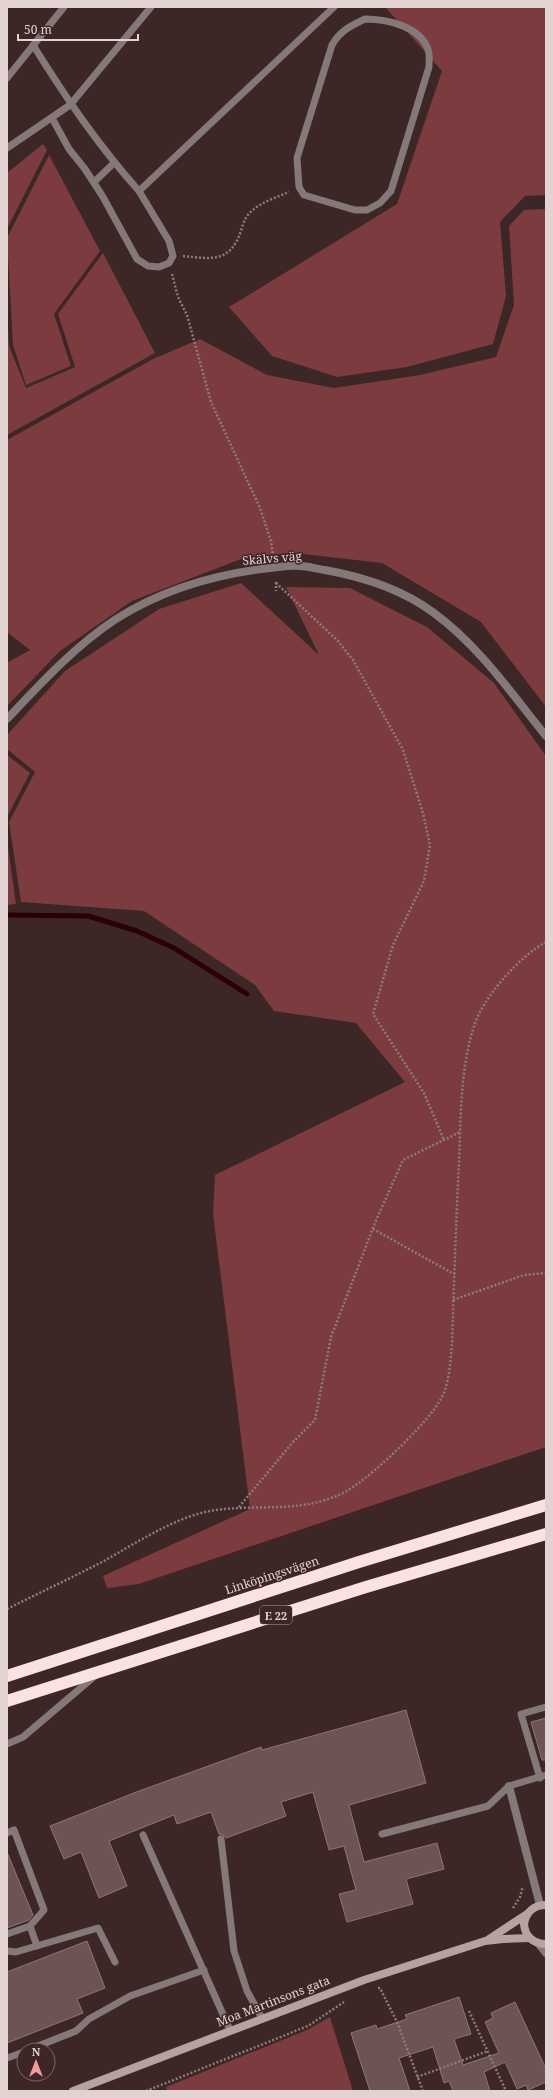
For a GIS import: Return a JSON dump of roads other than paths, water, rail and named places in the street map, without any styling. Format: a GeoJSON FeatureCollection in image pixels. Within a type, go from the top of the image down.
{"type":"FeatureCollection","features":[{"type":"Feature","properties":{"kind":"highway","name":"Linköpingsvägen"},"geometry":{"type":"LineString","coordinates":[[7,1676],[359,1562],[546,1505]]}},
{"type":"Feature","properties":{"kind":"highway","name":"E 22"},"geometry":{"type":"LineString","coordinates":[[7,1701],[358,1590],[546,1534]]}},
{"type":"Feature","properties":{"kind":"street","name":"Skälvs väg"},"geometry":{"type":"LineString","coordinates":[[7,719],[73,652],[116,619],[175,590],[213,578],[250,570],[300,566],[354,575],[394,589],[434,612],[474,646],[546,736]]}},
{"type":"Feature","properties":{"kind":"street"},"geometry":{"type":"LineString","coordinates":[[509,1786],[543,1905]]}},
{"type":"Feature","properties":{"kind":"street","name":"Moa Martinsons gata"},"geometry":{"type":"LineString","coordinates":[[485,1942],[543,1905]]}},
{"type":"Feature","properties":{"kind":"street"},"geometry":{"type":"LineString","coordinates":[[527,1914],[524,1924],[530,1938],[542,1944],[546,1953]]}},
{"type":"Feature","properties":{"kind":"street","name":"Moa Martinsons gata"},"geometry":{"type":"LineString","coordinates":[[73,2091],[364,1980],[485,1942],[503,1938],[530,1938]]}},
{"type":"Feature","properties":{"kind":"lane"},"geometry":{"type":"LineString","coordinates":[[7,78],[64,7]]}},
{"type":"Feature","properties":{"kind":"lane"},"geometry":{"type":"LineString","coordinates":[[7,148],[70,105],[151,7]]}},
{"type":"Feature","properties":{"kind":"lane"},"geometry":{"type":"LineString","coordinates":[[139,191],[334,7]]}},
{"type":"Feature","properties":{"kind":"lane"},"geometry":{"type":"LineString","coordinates":[[365,19],[379,19],[412,30],[421,37],[429,50],[429,67],[391,191],[380,203],[367,210],[355,210],[304,195],[299,188],[297,158],[332,45],[337,35],[347,27],[365,19]]}},
{"type":"Feature","properties":{"kind":"lane"},"geometry":{"type":"LineString","coordinates":[[33,45],[70,105],[114,163],[139,191],[169,241],[173,256],[169,263],[159,267],[148,266],[137,259],[94,182],[68,149],[52,118]]}},
{"type":"Feature","properties":{"kind":"lane"},"geometry":{"type":"LineString","coordinates":[[94,182],[114,163]]}},
{"type":"Feature","properties":{"kind":"lane"},"geometry":{"type":"LineString","coordinates":[[7,1744],[23,1737],[102,1670]]}},
{"type":"Feature","properties":{"kind":"lane"},"geometry":{"type":"LineString","coordinates":[[382,1834],[488,1806],[509,1786],[543,1777],[521,1714],[546,1707]]}},
{"type":"Feature","properties":{"kind":"lane"},"geometry":{"type":"LineString","coordinates":[[7,1833],[14,1830],[44,1910],[30,1926],[7,1934]]}},
{"type":"Feature","properties":{"kind":"lane"},"geometry":{"type":"LineString","coordinates":[[143,1835],[230,2030]]}},
{"type":"Feature","properties":{"kind":"lane"},"geometry":{"type":"LineString","coordinates":[[221,1839],[234,1951],[247,1991],[262,2018]]}},
{"type":"Feature","properties":{"kind":"lane"},"geometry":{"type":"LineString","coordinates":[[30,1926],[37,1946]]}},
{"type":"Feature","properties":{"kind":"lane"},"geometry":{"type":"LineString","coordinates":[[7,1951],[16,1952],[98,1928],[115,1962]]}},
{"type":"Feature","properties":{"kind":"lane"},"geometry":{"type":"LineString","coordinates":[[48,2042],[76,2031],[89,2019],[130,1996],[204,1970]]}},
{"type":"Feature","properties":{"kind":"waterway"},"geometry":{"type":"LineString","coordinates":[[7,915],[88,916],[137,931],[174,948],[247,994]]}}]}
